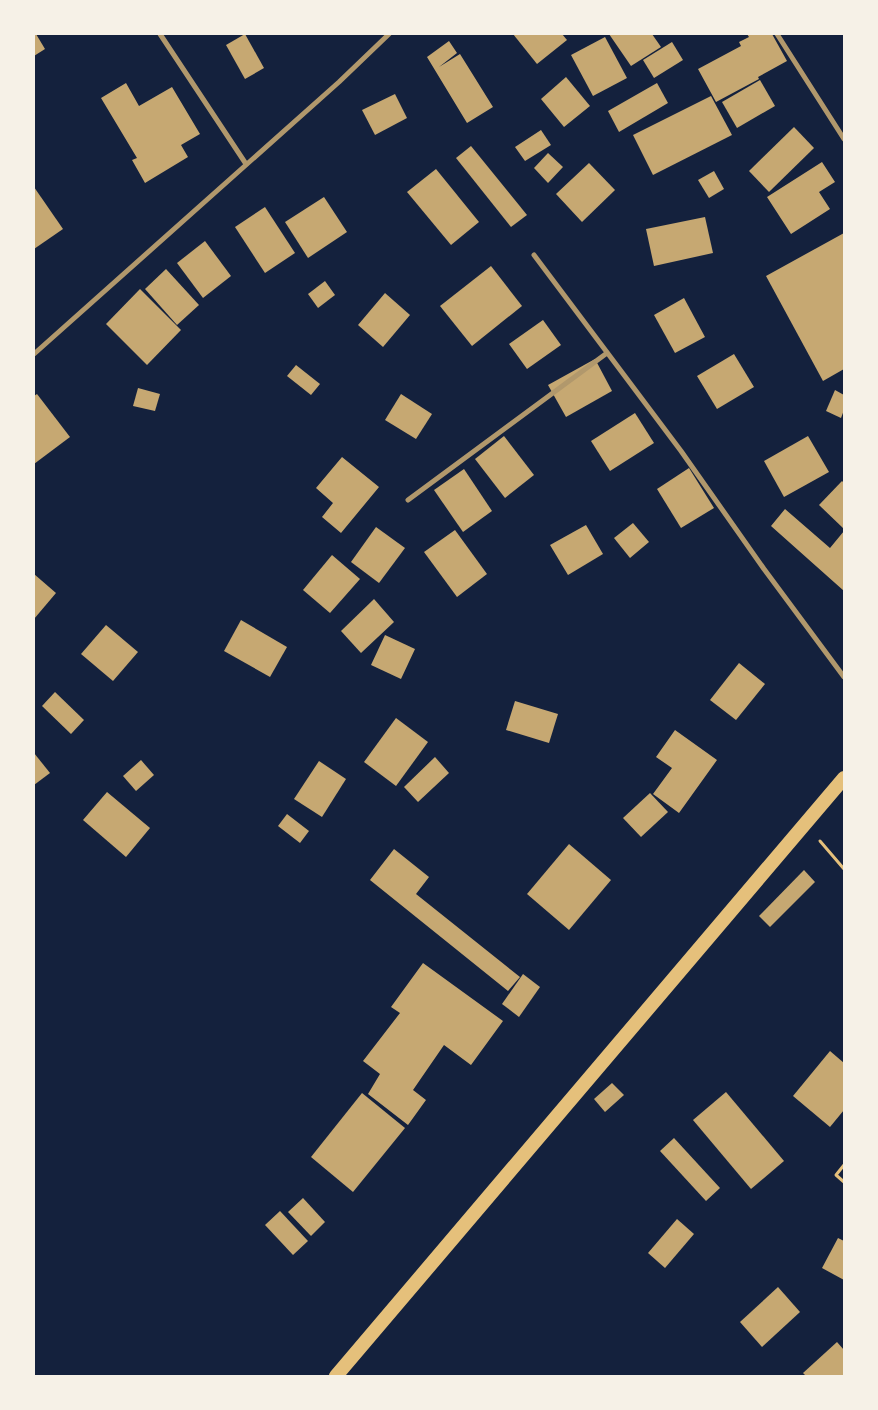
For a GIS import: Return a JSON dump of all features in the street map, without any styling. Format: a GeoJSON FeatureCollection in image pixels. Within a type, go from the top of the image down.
{"type":"FeatureCollection","features":[{"type":"Feature","properties":{"kind":"highway"},"geometry":{"type":"LineString","coordinates":[[336,1376],[844,778]]}},
{"type":"Feature","properties":{"kind":"street"},"geometry":{"type":"LineString","coordinates":[[160,34],[246,164]]}},
{"type":"Feature","properties":{"kind":"street"},"geometry":{"type":"LineString","coordinates":[[34,354],[339,82],[389,34]]}},
{"type":"Feature","properties":{"kind":"street"},"geometry":{"type":"LineString","coordinates":[[777,34],[844,139]]}},
{"type":"Feature","properties":{"kind":"street"},"geometry":{"type":"LineString","coordinates":[[534,256],[681,451],[764,569],[844,677]]}},
{"type":"Feature","properties":{"kind":"street"},"geometry":{"type":"LineString","coordinates":[[408,500],[607,353]]}},
{"type":"Feature","properties":{"kind":"path"},"geometry":{"type":"LineString","coordinates":[[805,825],[844,869]]}},
{"type":"Feature","properties":{"kind":"path"},"geometry":{"type":"LineString","coordinates":[[844,1165],[836,1175],[844,1182]]}},
{"type":"Feature","properties":{"kind":"building"},"geometry":{"type":"Polygon","coordinates":[[[34,34],[36,34],[45,49],[34,56],[34,34]]]}},
{"type":"Feature","properties":{"kind":"building"},"geometry":{"type":"Polygon","coordinates":[[[245,34],[264,68],[245,79],[226,45],[245,34]]]}},
{"type":"Feature","properties":{"kind":"building"},"geometry":{"type":"Polygon","coordinates":[[[513,34],[562,34],[567,40],[537,64],[513,34]]]}},
{"type":"Feature","properties":{"kind":"building"},"geometry":{"type":"Polygon","coordinates":[[[609,34],[652,34],[661,47],[631,66],[609,34]]]}},
{"type":"Feature","properties":{"kind":"building"},"geometry":{"type":"Polygon","coordinates":[[[747,34],[772,34],[787,61],[758,77],[759,79],[716,102],[698,69],[741,46],[739,42],[749,37],[747,34]]]}},
{"type":"Feature","properties":{"kind":"building"},"geometry":{"type":"Polygon","coordinates":[[[605,37],[627,78],[593,96],[571,55],[605,37]]]}},
{"type":"Feature","properties":{"kind":"building"},"geometry":{"type":"Polygon","coordinates":[[[449,41],[457,53],[439,67],[460,54],[493,107],[467,123],[427,57],[449,41]]]}},
{"type":"Feature","properties":{"kind":"building"},"geometry":{"type":"Polygon","coordinates":[[[672,42],[683,60],[654,78],[643,60],[672,42]]]}},
{"type":"Feature","properties":{"kind":"building"},"geometry":{"type":"Polygon","coordinates":[[[566,77],[590,106],[564,127],[541,99],[566,77]]]}},
{"type":"Feature","properties":{"kind":"building"},"geometry":{"type":"Polygon","coordinates":[[[760,80],[775,106],[737,128],[722,102],[760,80]]]}},
{"type":"Feature","properties":{"kind":"building"},"geometry":{"type":"Polygon","coordinates":[[[126,83],[139,106],[172,87],[200,134],[181,145],[188,157],[145,183],[132,160],[137,158],[101,98],[126,83]]]}},
{"type":"Feature","properties":{"kind":"building"},"geometry":{"type":"Polygon","coordinates":[[[657,83],[668,103],[619,132],[608,111],[657,83]]]}},
{"type":"Feature","properties":{"kind":"building"},"geometry":{"type":"Polygon","coordinates":[[[395,94],[407,118],[375,135],[362,110],[395,94]]]}},
{"type":"Feature","properties":{"kind":"building"},"geometry":{"type":"Polygon","coordinates":[[[711,96],[732,135],[653,175],[633,135],[711,96]]]}},
{"type":"Feature","properties":{"kind":"building"},"geometry":{"type":"Polygon","coordinates":[[[794,127],[814,148],[769,192],[749,171],[794,127]]]}},
{"type":"Feature","properties":{"kind":"building"},"geometry":{"type":"Polygon","coordinates":[[[541,130],[551,145],[525,161],[515,147],[541,130]]]}},
{"type":"Feature","properties":{"kind":"building"},"geometry":{"type":"Polygon","coordinates":[[[471,146],[527,215],[511,227],[456,158],[471,146]]]}},
{"type":"Feature","properties":{"kind":"building"},"geometry":{"type":"Polygon","coordinates":[[[548,153],[563,167],[548,183],[534,168],[548,153]]]}},
{"type":"Feature","properties":{"kind":"building"},"geometry":{"type":"Polygon","coordinates":[[[822,162],[835,182],[819,192],[830,209],[791,234],[767,197],[822,162]]]}},
{"type":"Feature","properties":{"kind":"building"},"geometry":{"type":"Polygon","coordinates":[[[589,163],[615,190],[582,222],[556,194],[589,163]]]}},
{"type":"Feature","properties":{"kind":"building"},"geometry":{"type":"Polygon","coordinates":[[[436,169],[479,222],[451,245],[407,192],[436,169]]]}},
{"type":"Feature","properties":{"kind":"building"},"geometry":{"type":"Polygon","coordinates":[[[714,171],[724,189],[709,198],[698,180],[714,171]]]}},
{"type":"Feature","properties":{"kind":"building"},"geometry":{"type":"Polygon","coordinates":[[[34,187],[63,229],[34,249],[34,187]]]}},
{"type":"Feature","properties":{"kind":"building"},"geometry":{"type":"Polygon","coordinates":[[[324,197],[347,232],[308,258],[285,222],[324,197]]]}},
{"type":"Feature","properties":{"kind":"building"},"geometry":{"type":"Polygon","coordinates":[[[265,207],[295,253],[265,273],[235,227],[265,207]]]}},
{"type":"Feature","properties":{"kind":"building"},"geometry":{"type":"Polygon","coordinates":[[[705,217],[713,253],[654,266],[646,229],[705,217]]]}},
{"type":"Feature","properties":{"kind":"building"},"geometry":{"type":"Polygon","coordinates":[[[844,233],[844,369],[823,381],[766,276],[844,233]]]}},
{"type":"Feature","properties":{"kind":"building"},"geometry":{"type":"Polygon","coordinates":[[[205,241],[231,276],[203,298],[177,263],[205,241]]]}},
{"type":"Feature","properties":{"kind":"building"},"geometry":{"type":"Polygon","coordinates":[[[491,266],[522,306],[472,346],[440,306],[491,266]]]}},
{"type":"Feature","properties":{"kind":"building"},"geometry":{"type":"Polygon","coordinates":[[[166,269],[199,305],[177,325],[145,289],[166,269]]]}},
{"type":"Feature","properties":{"kind":"building"},"geometry":{"type":"Polygon","coordinates":[[[325,281],[335,295],[318,308],[308,294],[325,281]]]}},
{"type":"Feature","properties":{"kind":"building"},"geometry":{"type":"Polygon","coordinates":[[[140,289],[181,330],[147,365],[106,324],[140,289]]]}},
{"type":"Feature","properties":{"kind":"building"},"geometry":{"type":"Polygon","coordinates":[[[385,293],[410,315],[383,347],[358,325],[385,293]]]}},
{"type":"Feature","properties":{"kind":"building"},"geometry":{"type":"Polygon","coordinates":[[[684,298],[705,337],[675,353],[654,315],[684,298]]]}},
{"type":"Feature","properties":{"kind":"building"},"geometry":{"type":"Polygon","coordinates":[[[543,320],[561,345],[527,369],[509,344],[543,320]]]}},
{"type":"Feature","properties":{"kind":"building"},"geometry":{"type":"Polygon","coordinates":[[[734,354],[754,387],[717,409],[697,376],[734,354]]]}},
{"type":"Feature","properties":{"kind":"building"},"geometry":{"type":"Polygon","coordinates":[[[595,359],[612,391],[566,417],[548,385],[595,359]]]}},
{"type":"Feature","properties":{"kind":"building"},"geometry":{"type":"Polygon","coordinates":[[[296,365],[320,384],[311,395],[287,376],[296,365]]]}},
{"type":"Feature","properties":{"kind":"building"},"geometry":{"type":"Polygon","coordinates":[[[138,388],[160,394],[155,411],[133,406],[138,388]]]}},
{"type":"Feature","properties":{"kind":"building"},"geometry":{"type":"Polygon","coordinates":[[[835,390],[844,395],[844,410],[841,418],[826,411],[835,390]]]}},
{"type":"Feature","properties":{"kind":"building"},"geometry":{"type":"Polygon","coordinates":[[[37,394],[70,437],[34,464],[34,396],[37,394]]]}},
{"type":"Feature","properties":{"kind":"building"},"geometry":{"type":"Polygon","coordinates":[[[401,394],[432,414],[416,439],[385,420],[401,394]]]}},
{"type":"Feature","properties":{"kind":"building"},"geometry":{"type":"Polygon","coordinates":[[[635,413],[654,443],[610,471],[591,441],[635,413]]]}},
{"type":"Feature","properties":{"kind":"building"},"geometry":{"type":"Polygon","coordinates":[[[504,436],[534,475],[505,498],[475,459],[504,436]]]}},
{"type":"Feature","properties":{"kind":"building"},"geometry":{"type":"Polygon","coordinates":[[[808,436],[829,472],[784,497],[764,461],[808,436]]]}},
{"type":"Feature","properties":{"kind":"building"},"geometry":{"type":"Polygon","coordinates":[[[342,457],[379,487],[341,533],[322,517],[333,503],[316,488],[342,457]]]}},
{"type":"Feature","properties":{"kind":"building"},"geometry":{"type":"Polygon","coordinates":[[[689,468],[714,508],[681,528],[657,489],[689,468]]]}},
{"type":"Feature","properties":{"kind":"building"},"geometry":{"type":"Polygon","coordinates":[[[464,469],[492,511],[463,532],[434,490],[464,469]]]}},
{"type":"Feature","properties":{"kind":"building"},"geometry":{"type":"Polygon","coordinates":[[[842,481],[844,483],[844,529],[819,505],[842,481]]]}},
{"type":"Feature","properties":{"kind":"building"},"geometry":{"type":"Polygon","coordinates":[[[785,509],[830,548],[844,531],[844,591],[771,526],[785,509]]]}},
{"type":"Feature","properties":{"kind":"building"},"geometry":{"type":"Polygon","coordinates":[[[633,523],[649,542],[630,558],[614,538],[633,523]]]}},
{"type":"Feature","properties":{"kind":"building"},"geometry":{"type":"Polygon","coordinates":[[[586,525],[603,554],[568,575],[550,545],[586,525]]]}},
{"type":"Feature","properties":{"kind":"building"},"geometry":{"type":"Polygon","coordinates":[[[376,527],[405,548],[379,583],[351,562],[376,527]]]}},
{"type":"Feature","properties":{"kind":"building"},"geometry":{"type":"Polygon","coordinates":[[[455,530],[487,574],[457,597],[424,552],[455,530]]]}},
{"type":"Feature","properties":{"kind":"building"},"geometry":{"type":"Polygon","coordinates":[[[332,555],[360,579],[330,613],[303,590],[332,555]]]}},
{"type":"Feature","properties":{"kind":"building"},"geometry":{"type":"Polygon","coordinates":[[[34,574],[56,593],[34,619],[34,574]]]}},
{"type":"Feature","properties":{"kind":"building"},"geometry":{"type":"Polygon","coordinates":[[[374,599],[394,622],[361,653],[341,631],[374,599]]]}},
{"type":"Feature","properties":{"kind":"building"},"geometry":{"type":"Polygon","coordinates":[[[241,620],[287,647],[270,677],[224,651],[241,620]]]}},
{"type":"Feature","properties":{"kind":"building"},"geometry":{"type":"Polygon","coordinates":[[[106,625],[138,652],[113,681],[81,654],[106,625]]]}},
{"type":"Feature","properties":{"kind":"building"},"geometry":{"type":"Polygon","coordinates":[[[385,635],[415,649],[401,679],[371,665],[385,635]]]}},
{"type":"Feature","properties":{"kind":"building"},"geometry":{"type":"Polygon","coordinates":[[[739,663],[765,684],[736,720],[710,700],[739,663]]]}},
{"type":"Feature","properties":{"kind":"building"},"geometry":{"type":"Polygon","coordinates":[[[55,692],[84,720],[71,734],[42,706],[55,692]]]}},
{"type":"Feature","properties":{"kind":"building"},"geometry":{"type":"Polygon","coordinates":[[[515,701],[558,714],[549,743],[506,730],[515,701]]]}},
{"type":"Feature","properties":{"kind":"building"},"geometry":{"type":"Polygon","coordinates":[[[396,718],[428,742],[396,786],[364,762],[396,718]]]}},
{"type":"Feature","properties":{"kind":"building"},"geometry":{"type":"Polygon","coordinates":[[[675,730],[717,760],[679,813],[653,794],[672,768],[656,757],[675,730]]]}},
{"type":"Feature","properties":{"kind":"building"},"geometry":{"type":"Polygon","coordinates":[[[34,753],[50,773],[34,785],[34,753]]]}},
{"type":"Feature","properties":{"kind":"building"},"geometry":{"type":"Polygon","coordinates":[[[435,757],[449,773],[418,802],[404,787],[435,757]]]}},
{"type":"Feature","properties":{"kind":"building"},"geometry":{"type":"Polygon","coordinates":[[[141,760],[154,775],[136,791],[123,776],[141,760]]]}},
{"type":"Feature","properties":{"kind":"building"},"geometry":{"type":"Polygon","coordinates":[[[319,761],[346,779],[322,817],[294,799],[319,761]]]}},
{"type":"Feature","properties":{"kind":"building"},"geometry":{"type":"Polygon","coordinates":[[[107,792],[150,828],[126,857],[83,820],[107,792]]]}},
{"type":"Feature","properties":{"kind":"building"},"geometry":{"type":"Polygon","coordinates":[[[650,793],[668,812],[641,837],[623,818],[650,793]]]}},
{"type":"Feature","properties":{"kind":"building"},"geometry":{"type":"Polygon","coordinates":[[[287,814],[309,831],[300,843],[278,826],[287,814]]]}},
{"type":"Feature","properties":{"kind":"building"},"geometry":{"type":"Polygon","coordinates":[[[569,844],[611,880],[569,930],[527,894],[569,844]]]}},
{"type":"Feature","properties":{"kind":"building"},"geometry":{"type":"Polygon","coordinates":[[[394,849],[429,877],[416,894],[520,977],[508,991],[370,880],[394,849]]]}},
{"type":"Feature","properties":{"kind":"building"},"geometry":{"type":"Polygon","coordinates":[[[804,870],[815,882],[770,927],[759,916],[804,870]]]}},
{"type":"Feature","properties":{"kind":"building"},"geometry":{"type":"Polygon","coordinates":[[[423,963],[503,1021],[471,1065],[444,1045],[413,1090],[426,1100],[408,1125],[368,1094],[380,1074],[363,1061],[400,1013],[391,1007],[423,963]]]}},
{"type":"Feature","properties":{"kind":"building"},"geometry":{"type":"Polygon","coordinates":[[[523,974],[540,987],[519,1017],[502,1004],[523,974]]]}},
{"type":"Feature","properties":{"kind":"building"},"geometry":{"type":"Polygon","coordinates":[[[830,1051],[844,1063],[844,1110],[830,1127],[793,1096],[830,1051]]]}},
{"type":"Feature","properties":{"kind":"building"},"geometry":{"type":"Polygon","coordinates":[[[612,1083],[624,1095],[605,1112],[594,1099],[612,1083]]]}},
{"type":"Feature","properties":{"kind":"building"},"geometry":{"type":"Polygon","coordinates":[[[726,1092],[784,1161],[751,1189],[693,1120],[726,1092]]]}},
{"type":"Feature","properties":{"kind":"building"},"geometry":{"type":"Polygon","coordinates":[[[362,1093],[405,1128],[353,1192],[311,1157],[362,1093]]]}},
{"type":"Feature","properties":{"kind":"building"},"geometry":{"type":"Polygon","coordinates":[[[674,1138],[720,1188],[706,1201],[660,1151],[674,1138]]]}},
{"type":"Feature","properties":{"kind":"building"},"geometry":{"type":"Polygon","coordinates":[[[303,1198],[325,1222],[311,1236],[288,1212],[303,1198]]]}},
{"type":"Feature","properties":{"kind":"building"},"geometry":{"type":"Polygon","coordinates":[[[280,1211],[308,1241],[293,1255],[265,1225],[280,1211]]]}},
{"type":"Feature","properties":{"kind":"building"},"geometry":{"type":"Polygon","coordinates":[[[677,1219],[694,1234],[665,1268],[648,1253],[677,1219]]]}},
{"type":"Feature","properties":{"kind":"building"},"geometry":{"type":"Polygon","coordinates":[[[838,1238],[844,1241],[844,1280],[822,1268],[838,1238]]]}},
{"type":"Feature","properties":{"kind":"building"},"geometry":{"type":"Polygon","coordinates":[[[778,1287],[800,1312],[762,1347],[740,1322],[778,1287]]]}},
{"type":"Feature","properties":{"kind":"building"},"geometry":{"type":"Polygon","coordinates":[[[837,1342],[844,1350],[844,1376],[806,1376],[803,1373],[837,1342]]]}}]}
